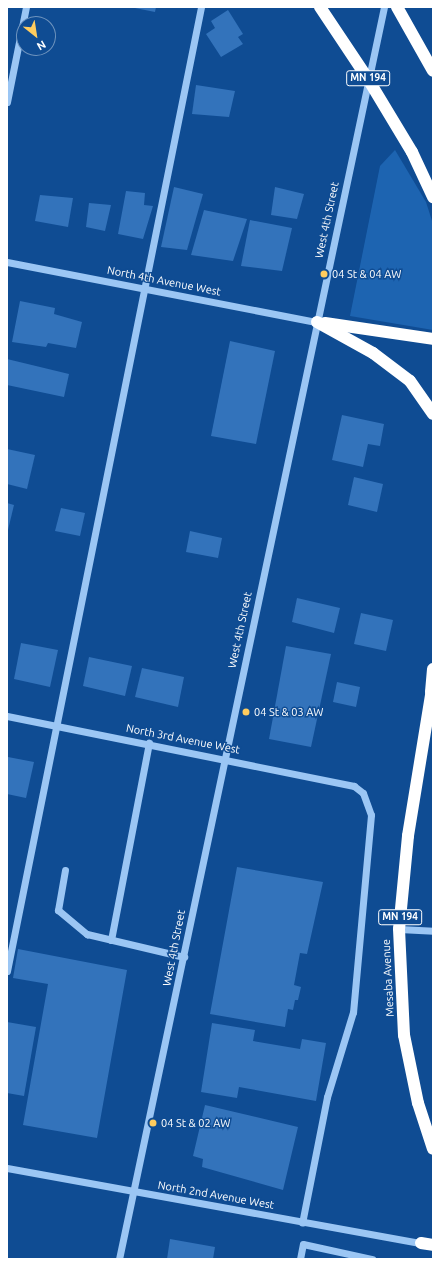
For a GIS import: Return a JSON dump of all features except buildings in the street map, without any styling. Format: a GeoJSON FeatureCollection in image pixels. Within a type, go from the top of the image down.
{"type":"FeatureCollection","features":[{"type":"Feature","properties":{"kind":"highway","name":"MN 194"},"geometry":{"type":"LineString","coordinates":[[320,7],[368,79],[412,152],[433,197]]}},
{"type":"Feature","properties":{"kind":"highway"},"geometry":{"type":"LineString","coordinates":[[397,7],[433,71]]}},
{"type":"Feature","properties":{"kind":"highway"},"geometry":{"type":"LineString","coordinates":[[317,322],[433,339]]}},
{"type":"Feature","properties":{"kind":"highway"},"geometry":{"type":"LineString","coordinates":[[317,322],[373,353],[410,381],[433,414]]}},
{"type":"Feature","properties":{"kind":"highway","name":"Mesaba Avenue"},"geometry":{"type":"LineString","coordinates":[[433,669],[432,688],[408,836],[398,929],[404,1035],[418,1103],[433,1149]]}},
{"type":"Feature","properties":{"kind":"street"},"geometry":{"type":"LineString","coordinates":[[7,102],[26,7]]}},
{"type":"Feature","properties":{"kind":"street"},"geometry":{"type":"LineString","coordinates":[[7,971],[143,288],[201,7]]}},
{"type":"Feature","properties":{"kind":"street","name":"West 4th Street"},"geometry":{"type":"LineString","coordinates":[[119,1259],[184,957],[223,758],[384,7]]}},
{"type":"Feature","properties":{"kind":"street","name":"North 4th Avenue West"},"geometry":{"type":"LineString","coordinates":[[7,262],[317,322]]}},
{"type":"Feature","properties":{"kind":"street","name":"North 3rd Avenue West"},"geometry":{"type":"LineString","coordinates":[[7,716],[223,758],[354,786],[363,793],[371,816],[353,1012],[327,1097],[302,1223]]}},
{"type":"Feature","properties":{"kind":"street"},"geometry":{"type":"LineString","coordinates":[[110,940],[149,744]]}},
{"type":"Feature","properties":{"kind":"street"},"geometry":{"type":"LineString","coordinates":[[65,870],[58,910],[87,934],[184,957]]}},
{"type":"Feature","properties":{"kind":"street"},"geometry":{"type":"LineString","coordinates":[[398,929],[433,931]]}},
{"type":"Feature","properties":{"kind":"street","name":"North 2nd Avenue West"},"geometry":{"type":"LineString","coordinates":[[7,1168],[302,1223],[427,1244]]}},
{"type":"Feature","properties":{"kind":"street"},"geometry":{"type":"LineString","coordinates":[[300,1259],[303,1244],[372,1259]]}},
{"type":"Feature","properties":{"kind":"shaded area"},"geometry":{"type":"Polygon","coordinates":[[[395,150],[426,202],[433,224],[433,330],[350,316],[380,166],[395,150]]]}},
{"type":"Feature","properties":{"kind":"place","name":"04 St & 04 AW"},"geometry":{"type":"Point","coordinates":[324,274]}},
{"type":"Feature","properties":{"kind":"place","name":"04 St & 03 AW"},"geometry":{"type":"Point","coordinates":[246,712]}},
{"type":"Feature","properties":{"kind":"place","name":"04 St & 02 AW"},"geometry":{"type":"Point","coordinates":[153,1123]}}]}
